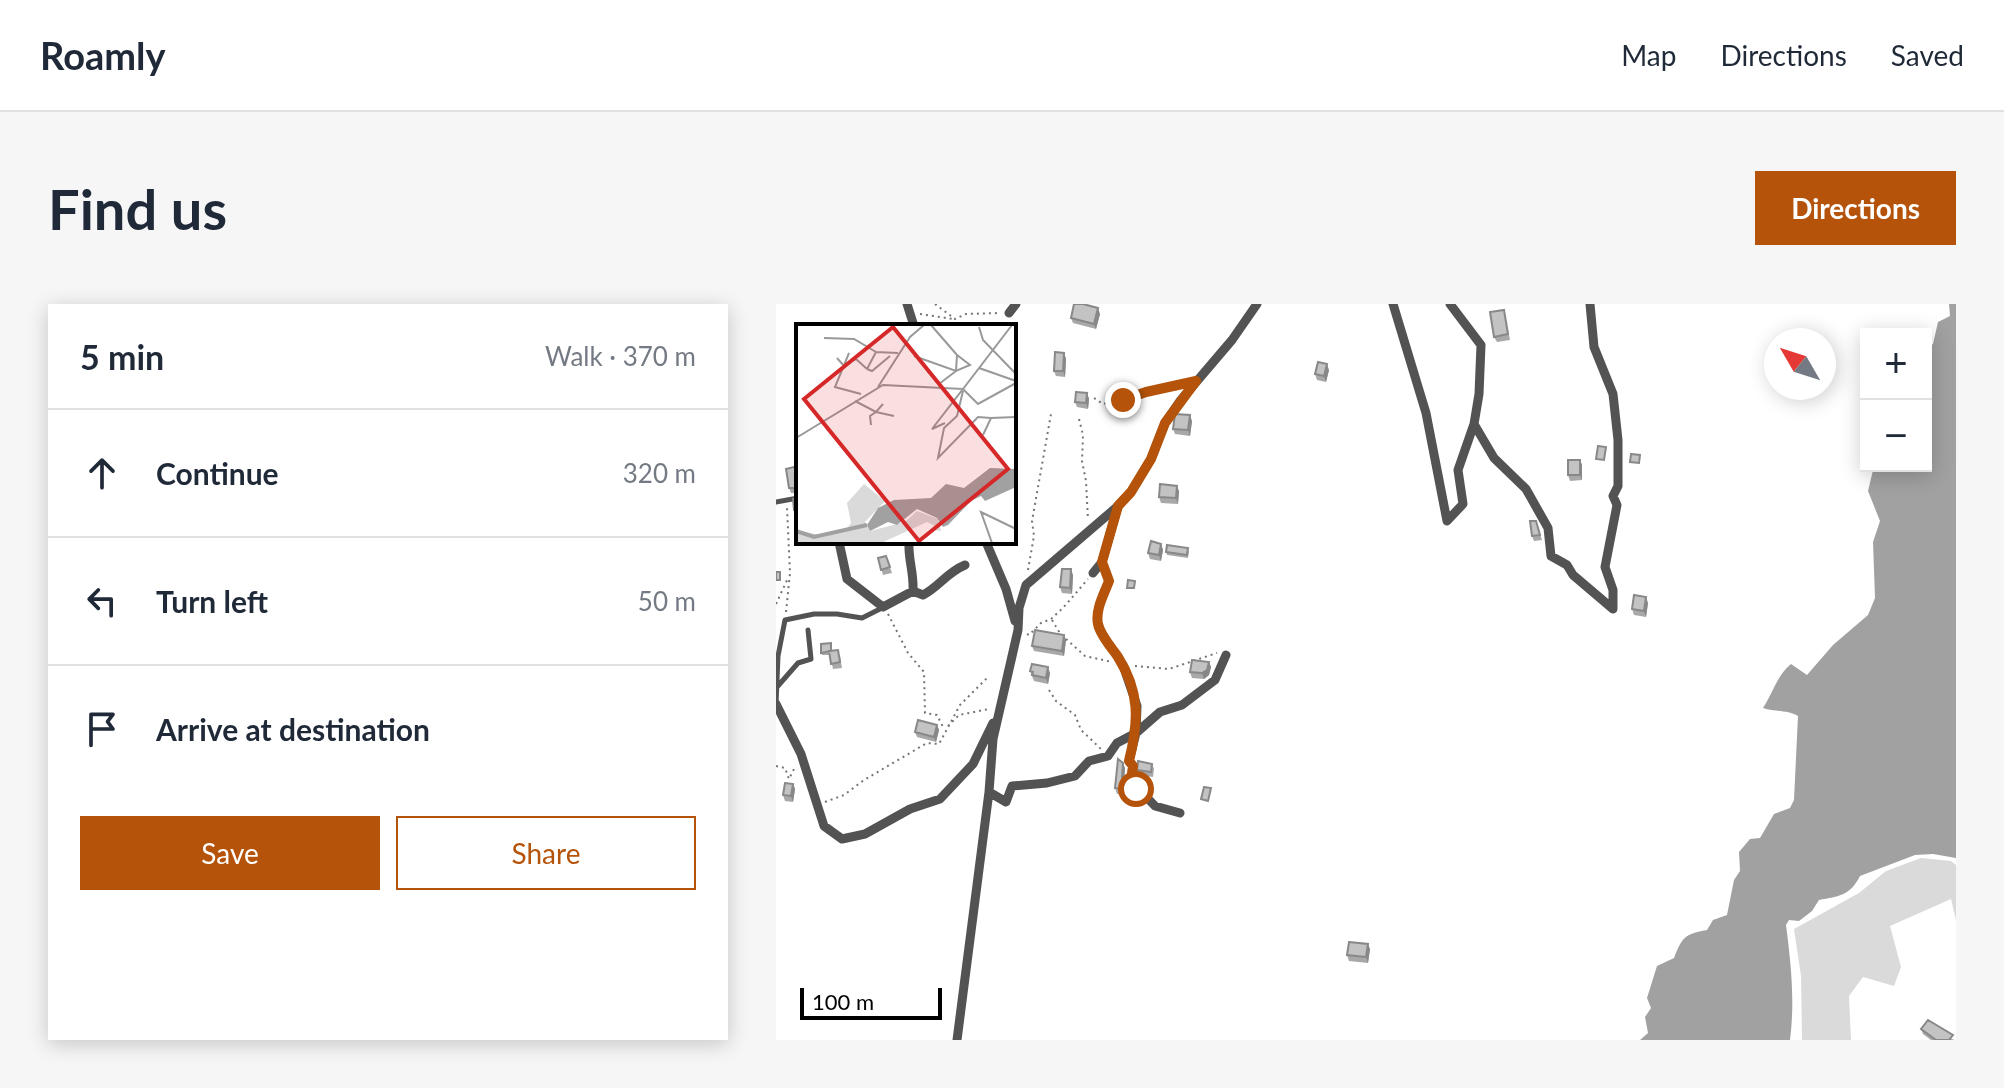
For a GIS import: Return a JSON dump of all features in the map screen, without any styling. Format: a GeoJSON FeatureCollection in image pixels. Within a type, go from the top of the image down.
{"type":"FeatureCollection","features":[{"type":"Feature","properties":{"kind":"street"},"geometry":{"type":"LineString","coordinates":[[1009,313],[1016,304]]}},
{"type":"Feature","properties":{"kind":"street"},"geometry":{"type":"LineString","coordinates":[[1393,304],[1426,413],[1447,521],[1463,504],[1458,470],[1474,424],[1481,345],[1450,304]]}},
{"type":"Feature","properties":{"kind":"street"},"geometry":{"type":"LineString","coordinates":[[1474,424],[1494,458],[1526,489],[1548,528],[1551,556],[1567,565],[1573,575],[1613,609],[1613,590],[1605,567],[1617,505],[1613,496],[1618,486],[1618,440],[1613,394],[1594,347],[1590,304]]}},
{"type":"Feature","properties":{"kind":"street"},"geometry":{"type":"LineString","coordinates":[[957,1040],[993,739],[1026,585],[1131,492],[1151,459],[1165,423],[1232,340],[1253,307]]}},
{"type":"Feature","properties":{"kind":"street"},"geometry":{"type":"LineString","coordinates":[[1093,573],[1102,562],[1118,506]]}},
{"type":"Feature","properties":{"kind":"street"},"geometry":{"type":"LineString","coordinates":[[839,544],[847,579],[883,607],[913,591],[923,595],[950,571],[965,565]]}},
{"type":"Feature","properties":{"kind":"street"},"geometry":{"type":"LineString","coordinates":[[909,544],[908,561],[914,571],[913,591]]}},
{"type":"Feature","properties":{"kind":"street"},"geometry":{"type":"LineString","coordinates":[[987,544],[1006,589],[1018,630]]}},
{"type":"Feature","properties":{"kind":"street"},"geometry":{"type":"LineString","coordinates":[[989,792],[1006,802],[1012,786],[1047,783],[1075,776],[1089,761],[1108,756],[1117,743],[1136,733],[1160,712],[1182,705],[1215,680],[1226,655]]}},
{"type":"Feature","properties":{"kind":"street"},"geometry":{"type":"LineString","coordinates":[[1123,665],[1137,706],[1136,733],[1129,761],[1133,766],[1131,781],[1155,806],[1180,813]]}},
{"type":"Feature","properties":{"kind":"street"},"geometry":{"type":"LineString","coordinates":[[776,705],[801,754],[824,826],[842,839],[865,834],[910,809],[940,799],[973,764],[1002,706]]}},
{"type":"Feature","properties":{"kind":"lane"},"geometry":{"type":"LineString","coordinates":[[776,502],[796,499]]}},
{"type":"Feature","properties":{"kind":"lane"},"geometry":{"type":"LineString","coordinates":[[776,705],[778,656],[785,620],[814,614],[862,618],[883,607]]}},
{"type":"Feature","properties":{"kind":"lane"},"geometry":{"type":"LineString","coordinates":[[777,688],[798,663],[811,659],[808,630]]}},
{"type":"Feature","properties":{"kind":"path"},"geometry":{"type":"LineString","coordinates":[[935,304],[955,319]]}},
{"type":"Feature","properties":{"kind":"path"},"geometry":{"type":"LineString","coordinates":[[909,308],[955,319],[966,314],[1009,313]]}},
{"type":"Feature","properties":{"kind":"path"},"geometry":{"type":"LineString","coordinates":[[1094,398],[1103,404],[1196,381]]}},
{"type":"Feature","properties":{"kind":"path"},"geometry":{"type":"LineString","coordinates":[[1026,585],[1034,536],[1032,521],[1051,414]]}},
{"type":"Feature","properties":{"kind":"path"},"geometry":{"type":"LineString","coordinates":[[1079,419],[1083,435],[1082,461],[1089,531]]}},
{"type":"Feature","properties":{"kind":"path"},"geometry":{"type":"LineString","coordinates":[[785,620],[790,573],[787,502]]}},
{"type":"Feature","properties":{"kind":"path"},"geometry":{"type":"LineString","coordinates":[[1102,562],[1109,581],[1099,607],[1098,625],[1123,665]]}},
{"type":"Feature","properties":{"kind":"path"},"geometry":{"type":"LineString","coordinates":[[776,604],[790,573]]}},
{"type":"Feature","properties":{"kind":"path"},"geometry":{"type":"LineString","coordinates":[[1018,630],[1029,635],[1041,623],[1051,619],[1093,573]]}},
{"type":"Feature","properties":{"kind":"path"},"geometry":{"type":"LineString","coordinates":[[883,607],[893,620],[908,653],[924,672],[925,713],[937,715],[944,730]]}},
{"type":"Feature","properties":{"kind":"path"},"geometry":{"type":"LineString","coordinates":[[1051,619],[1057,631],[1085,656],[1123,665],[1169,669],[1214,653],[1226,655]]}},
{"type":"Feature","properties":{"kind":"path"},"geometry":{"type":"LineString","coordinates":[[817,805],[844,795],[927,743],[939,744],[960,705],[988,677]]}},
{"type":"Feature","properties":{"kind":"path"},"geometry":{"type":"LineString","coordinates":[[1049,690],[1056,701],[1075,715],[1081,730],[1108,756]]}},
{"type":"Feature","properties":{"kind":"path"},"geometry":{"type":"LineString","coordinates":[[944,730],[959,715],[1002,706]]}},
{"type":"Feature","properties":{"kind":"path"},"geometry":{"type":"LineString","coordinates":[[776,766],[785,768],[789,779],[801,754]]}},
{"type":"Feature","properties":{"kind":"shaded area"},"geometry":{"type":"Polygon","coordinates":[[[1949,304],[1956,304],[1956,858],[1915,855],[1860,876],[1848,891],[1819,900],[1812,911],[1799,921],[1789,920],[1786,925],[1791,968],[1790,1040],[1640,1040],[1648,1033],[1645,1017],[1651,1008],[1647,998],[1657,966],[1674,958],[1685,938],[1707,930],[1713,920],[1727,915],[1734,880],[1740,871],[1739,852],[1750,839],[1760,838],[1774,814],[1790,808],[1794,800],[1798,716],[1763,708],[1778,679],[1791,664],[1807,675],[1833,645],[1868,615],[1875,598],[1873,542],[1880,521],[1868,491],[1873,472],[1932,472],[1932,345],[1938,322],[1950,316],[1949,304]]]}},
{"type":"Feature","properties":{"kind":"shaded area"},"geometry":{"type":"Polygon","coordinates":[[[1921,858],[1951,861],[1956,865],[1956,920],[1951,899],[1890,926],[1901,967],[1894,986],[1863,977],[1849,996],[1851,1040],[1802,1040],[1801,976],[1794,929],[1859,893],[1886,871],[1921,858]]]}},
{"type":"Feature","properties":{"kind":"building"},"geometry":{"type":"Polygon","coordinates":[[[1074,304],[1098,308],[1094,324],[1071,318],[1074,304]]]}},
{"type":"Feature","properties":{"kind":"building"},"geometry":{"type":"Polygon","coordinates":[[[1504,310],[1508,334],[1494,337],[1490,312],[1504,310]]]}},
{"type":"Feature","properties":{"kind":"building"},"geometry":{"type":"Polygon","coordinates":[[[1055,352],[1064,353],[1063,371],[1054,371],[1055,352]]]}},
{"type":"Feature","properties":{"kind":"building"},"geometry":{"type":"Polygon","coordinates":[[[1318,362],[1327,364],[1324,376],[1315,374],[1318,362]]]}},
{"type":"Feature","properties":{"kind":"building"},"geometry":{"type":"Polygon","coordinates":[[[1076,392],[1087,393],[1086,403],[1075,402],[1076,392]]]}},
{"type":"Feature","properties":{"kind":"building"},"geometry":{"type":"Polygon","coordinates":[[[1175,414],[1190,415],[1188,430],[1173,429],[1175,414]]]}},
{"type":"Feature","properties":{"kind":"building"},"geometry":{"type":"Polygon","coordinates":[[[1598,446],[1606,447],[1604,460],[1596,459],[1598,446]]]}},
{"type":"Feature","properties":{"kind":"building"},"geometry":{"type":"Polygon","coordinates":[[[1631,454],[1640,455],[1639,463],[1630,462],[1631,454]]]}},
{"type":"Feature","properties":{"kind":"building"},"geometry":{"type":"Polygon","coordinates":[[[1568,460],[1580,460],[1580,475],[1568,475],[1568,460]]]}},
{"type":"Feature","properties":{"kind":"building"},"geometry":{"type":"Polygon","coordinates":[[[796,466],[796,488],[789,488],[786,469],[796,466]]]}},
{"type":"Feature","properties":{"kind":"building"},"geometry":{"type":"Polygon","coordinates":[[[1160,484],[1177,486],[1176,498],[1159,497],[1160,484]]]}},
{"type":"Feature","properties":{"kind":"building"},"geometry":{"type":"Polygon","coordinates":[[[1530,521],[1536,521],[1540,535],[1532,536],[1530,521]]]}},
{"type":"Feature","properties":{"kind":"building"},"geometry":{"type":"Polygon","coordinates":[[[1151,541],[1161,544],[1159,555],[1148,553],[1151,541]]]}},
{"type":"Feature","properties":{"kind":"building"},"geometry":{"type":"Polygon","coordinates":[[[1167,545],[1188,548],[1187,555],[1166,552],[1167,545]]]}},
{"type":"Feature","properties":{"kind":"building"},"geometry":{"type":"Polygon","coordinates":[[[886,556],[890,567],[881,570],[878,558],[886,556]]]}},
{"type":"Feature","properties":{"kind":"building"},"geometry":{"type":"Polygon","coordinates":[[[1062,569],[1071,569],[1070,588],[1060,587],[1062,569]]]}},
{"type":"Feature","properties":{"kind":"building"},"geometry":{"type":"Polygon","coordinates":[[[1128,580],[1135,581],[1134,588],[1127,588],[1128,580]]]}},
{"type":"Feature","properties":{"kind":"building"},"geometry":{"type":"Polygon","coordinates":[[[1634,595],[1646,597],[1644,611],[1632,609],[1634,595]]]}},
{"type":"Feature","properties":{"kind":"building"},"geometry":{"type":"Polygon","coordinates":[[[1035,630],[1064,635],[1062,651],[1032,646],[1035,630]]]}},
{"type":"Feature","properties":{"kind":"building"},"geometry":{"type":"Polygon","coordinates":[[[831,643],[831,651],[821,653],[821,644],[831,643]]]}},
{"type":"Feature","properties":{"kind":"building"},"geometry":{"type":"Polygon","coordinates":[[[838,650],[840,662],[831,664],[829,651],[838,650]]]}},
{"type":"Feature","properties":{"kind":"building"},"geometry":{"type":"Polygon","coordinates":[[[1192,660],[1209,662],[1207,670],[1190,672],[1192,660]]]}},
{"type":"Feature","properties":{"kind":"building"},"geometry":{"type":"Polygon","coordinates":[[[1032,664],[1048,667],[1046,678],[1032,675],[1032,664]]]}},
{"type":"Feature","properties":{"kind":"building"},"geometry":{"type":"Polygon","coordinates":[[[918,720],[937,725],[934,737],[915,732],[918,720]]]}},
{"type":"Feature","properties":{"kind":"building"},"geometry":{"type":"Polygon","coordinates":[[[1118,759],[1123,763],[1122,777],[1126,789],[1115,788],[1118,759]]]}},
{"type":"Feature","properties":{"kind":"building"},"geometry":{"type":"Polygon","coordinates":[[[1138,761],[1152,764],[1151,772],[1137,770],[1138,761]]]}},
{"type":"Feature","properties":{"kind":"building"},"geometry":{"type":"Polygon","coordinates":[[[785,783],[793,784],[791,796],[783,795],[785,783]]]}},
{"type":"Feature","properties":{"kind":"building"},"geometry":{"type":"Polygon","coordinates":[[[1204,787],[1211,788],[1208,801],[1201,799],[1204,787]]]}},
{"type":"Feature","properties":{"kind":"building"},"geometry":{"type":"Polygon","coordinates":[[[1349,942],[1368,944],[1366,957],[1347,955],[1349,942]]]}},
{"type":"Feature","properties":{"kind":"building"},"geometry":{"type":"Polygon","coordinates":[[[1928,1020],[1953,1035],[1949,1040],[1936,1040],[1921,1029],[1928,1020]]]}},
{"type":"Feature","properties":{"kind":"route"},"geometry":{"type":"LineString","coordinates":[[1123,400],[1196,381],[1165,423],[1151,459],[1131,492],[1118,506],[1102,562],[1109,581],[1099,607],[1098,625],[1123,665],[1137,706],[1136,733],[1129,761],[1133,766],[1131,781],[1136,789]]}}]}
